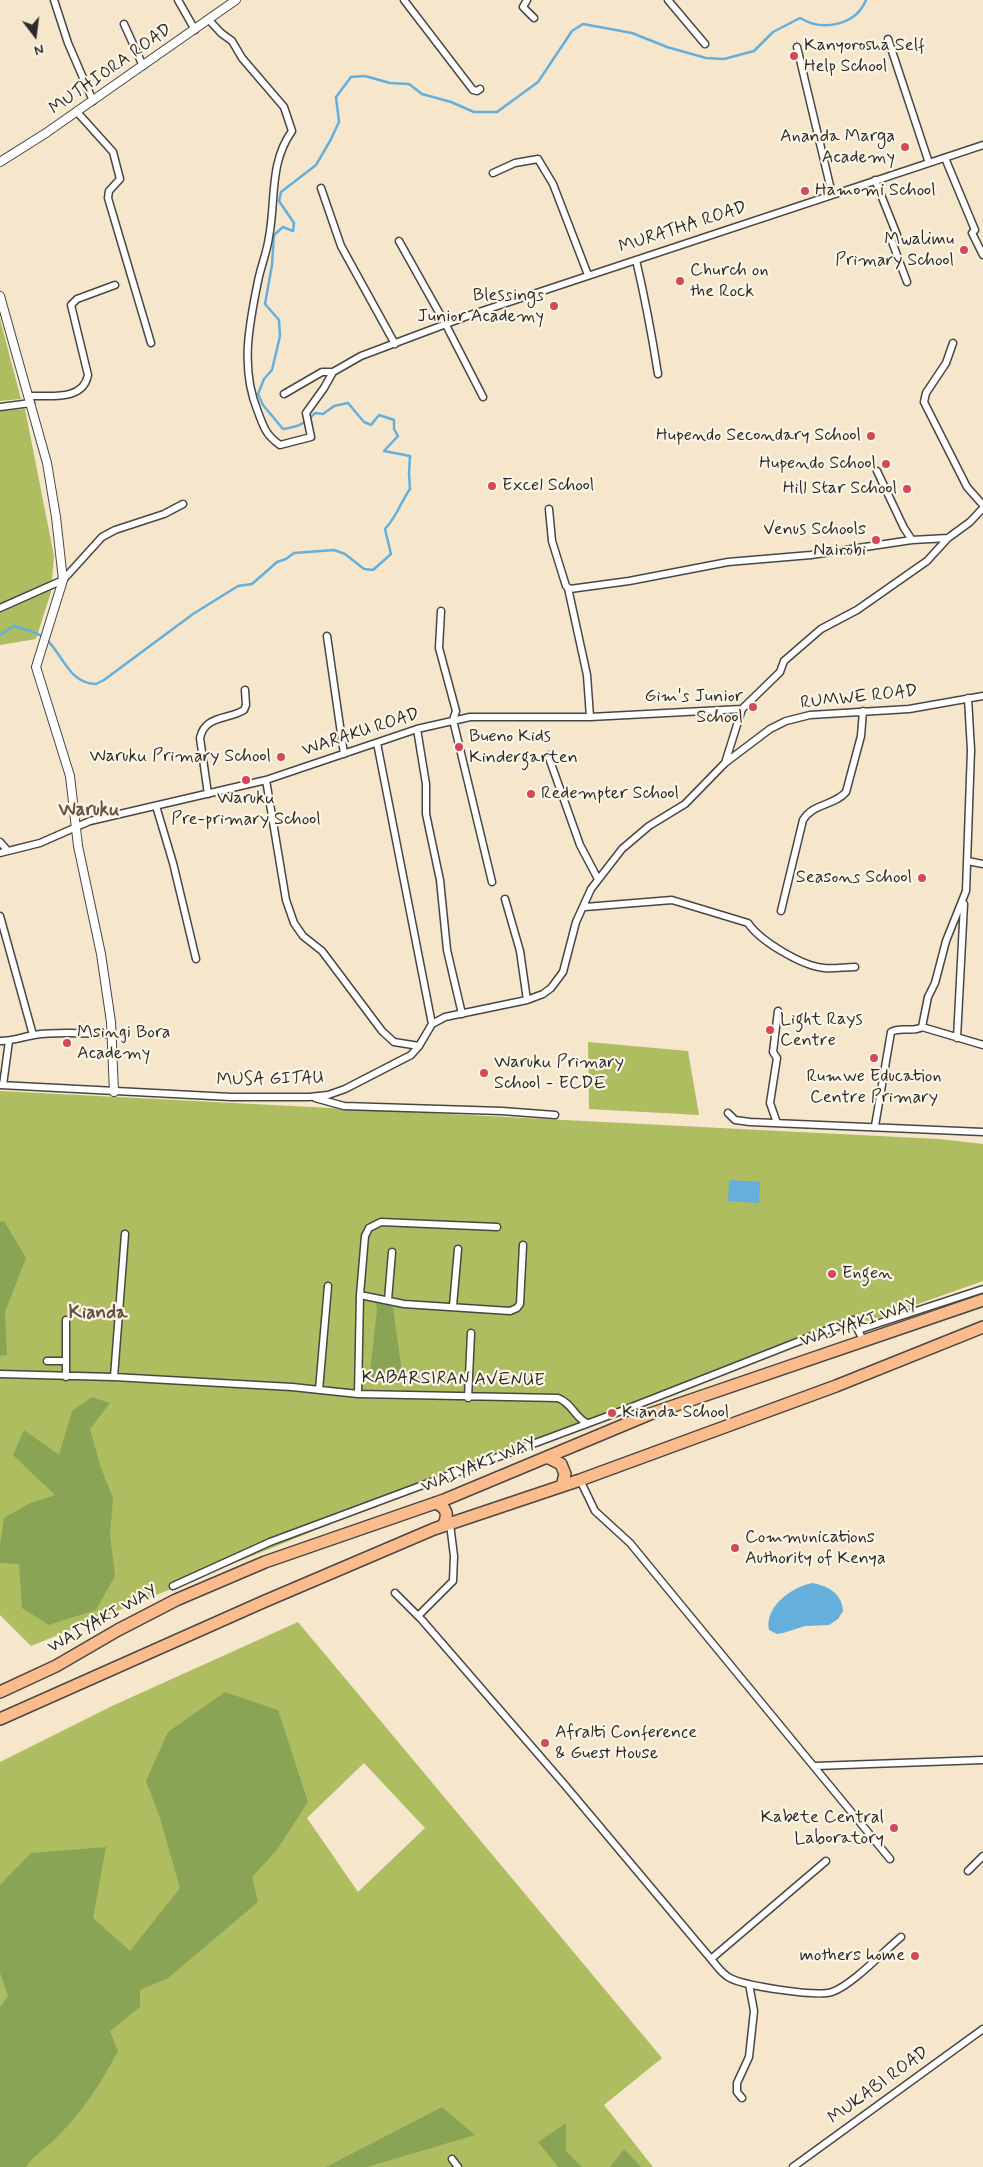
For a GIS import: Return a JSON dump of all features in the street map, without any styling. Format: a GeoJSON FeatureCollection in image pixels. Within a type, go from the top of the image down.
{"type":"FeatureCollection","features":[{"type":"Feature","properties":{"kind":"highway","name":"WAIYAKI WAY"},"geometry":{"type":"LineString","coordinates":[[0,1692],[56,1666],[118,1630],[176,1600],[265,1562],[435,1503],[650,1414],[861,1335],[951,1313],[983,1300]]}},
{"type":"Feature","properties":{"kind":"highway"},"geometry":{"type":"LineString","coordinates":[[0,1719],[263,1602],[447,1525],[580,1480],[836,1386],[983,1327]]}},
{"type":"Feature","properties":{"kind":"highway"},"geometry":{"type":"LineString","coordinates":[[547,1457],[561,1464],[565,1474],[562,1486]]}},
{"type":"Feature","properties":{"kind":"highway"},"geometry":{"type":"LineString","coordinates":[[435,1503],[443,1506],[446,1510],[447,1525]]}},
{"type":"Feature","properties":{"kind":"street"},"geometry":{"type":"LineString","coordinates":[[54,0],[68,44],[93,101]]}},
{"type":"Feature","properties":{"kind":"street"},"geometry":{"type":"LineString","coordinates":[[178,0],[195,30]]}},
{"type":"Feature","properties":{"kind":"street","name":"MUTHIORA ROAD"},"geometry":{"type":"LineString","coordinates":[[0,162],[93,101],[236,0]]}},
{"type":"Feature","properties":{"kind":"street"},"geometry":{"type":"LineString","coordinates":[[404,0],[473,90],[480,89]]}},
{"type":"Feature","properties":{"kind":"street"},"geometry":{"type":"LineString","coordinates":[[527,0],[523,7],[534,18]]}},
{"type":"Feature","properties":{"kind":"street"},"geometry":{"type":"LineString","coordinates":[[668,0],[705,44]]}},
{"type":"Feature","properties":{"kind":"street"},"geometry":{"type":"LineString","coordinates":[[209,20],[221,33],[232,41],[242,58],[284,107],[292,131],[282,145],[274,178],[269,237],[258,281],[246,361],[251,395],[268,436],[280,445],[311,436],[306,413],[333,372]]}},
{"type":"Feature","properties":{"kind":"street"},"geometry":{"type":"LineString","coordinates":[[124,24],[143,66]]}},
{"type":"Feature","properties":{"kind":"street"},"geometry":{"type":"LineString","coordinates":[[888,40],[928,163]]}},
{"type":"Feature","properties":{"kind":"street"},"geometry":{"type":"LineString","coordinates":[[797,47],[832,194]]}},
{"type":"Feature","properties":{"kind":"street"},"geometry":{"type":"LineString","coordinates":[[76,112],[116,158],[120,179],[109,191],[108,198],[151,343]]}},
{"type":"Feature","properties":{"kind":"street","name":"MURATHA ROAD"},"geometry":{"type":"LineString","coordinates":[[284,394],[322,372],[333,372],[361,356],[446,325],[588,275],[983,144]]}},
{"type":"Feature","properties":{"kind":"street"},"geometry":{"type":"LineString","coordinates":[[945,158],[975,230],[972,233],[983,255]]}},
{"type":"Feature","properties":{"kind":"street"},"geometry":{"type":"LineString","coordinates":[[493,173],[515,163],[538,159],[553,184],[588,275]]}},
{"type":"Feature","properties":{"kind":"street"},"geometry":{"type":"LineString","coordinates":[[875,180],[897,235],[891,239],[907,282]]}},
{"type":"Feature","properties":{"kind":"street"},"geometry":{"type":"LineString","coordinates":[[321,188],[340,246],[394,344]]}},
{"type":"Feature","properties":{"kind":"street"},"geometry":{"type":"LineString","coordinates":[[399,242],[446,325],[483,397]]}},
{"type":"Feature","properties":{"kind":"street"},"geometry":{"type":"LineString","coordinates":[[636,260],[646,316],[651,326],[658,374]]}},
{"type":"Feature","properties":{"kind":"street"},"geometry":{"type":"LineString","coordinates":[[0,407],[58,396],[82,388],[88,375],[71,305],[77,299],[115,285]]}},
{"type":"Feature","properties":{"kind":"street"},"geometry":{"type":"LineString","coordinates":[[0,296],[51,481],[63,580],[36,667],[39,682],[70,776],[78,828],[78,846],[101,954],[112,1034],[114,1092]]}},
{"type":"Feature","properties":{"kind":"street"},"geometry":{"type":"LineString","coordinates":[[725,762],[742,709],[780,672],[784,661],[798,647],[821,629],[887,591],[927,561],[948,538],[970,522],[983,507],[967,487],[924,402],[926,392],[946,363],[953,343]]}},
{"type":"Feature","properties":{"kind":"street"},"geometry":{"type":"LineString","coordinates":[[877,471],[904,528],[912,540]]}},
{"type":"Feature","properties":{"kind":"street"},"geometry":{"type":"LineString","coordinates":[[0,608],[63,580],[102,537],[115,530],[164,514],[183,504]]}},
{"type":"Feature","properties":{"kind":"street"},"geometry":{"type":"LineString","coordinates":[[549,509],[552,541],[568,588],[587,675],[590,717]]}},
{"type":"Feature","properties":{"kind":"street"},"geometry":{"type":"LineString","coordinates":[[568,588],[629,581],[728,562],[810,555],[912,540],[948,538]]}},
{"type":"Feature","properties":{"kind":"street"},"geometry":{"type":"LineString","coordinates":[[441,611],[439,648],[456,711],[453,720],[492,882]]}},
{"type":"Feature","properties":{"kind":"street"},"geometry":{"type":"LineString","coordinates":[[327,636],[344,754]]}},
{"type":"Feature","properties":{"kind":"street"},"geometry":{"type":"LineString","coordinates":[[208,794],[200,738],[201,730],[210,721],[244,710],[246,705],[245,690]]}},
{"type":"Feature","properties":{"kind":"street","name":"RUMWE ROAD"},"geometry":{"type":"LineString","coordinates":[[585,906],[591,888],[630,842],[649,826],[685,804],[725,762],[770,729],[786,721],[810,715],[909,709],[983,696]]}},
{"type":"Feature","properties":{"kind":"street"},"geometry":{"type":"LineString","coordinates":[[957,1038],[964,897],[968,861],[972,750],[968,698]]}},
{"type":"Feature","properties":{"kind":"street","name":"WARAKU ROAD"},"geometry":{"type":"LineString","coordinates":[[0,853],[40,843],[90,822],[266,780],[417,729],[453,720],[470,717],[525,715],[590,717],[742,709]]}},
{"type":"Feature","properties":{"kind":"street"},"geometry":{"type":"LineString","coordinates":[[781,911],[803,820],[812,809],[840,799],[846,792],[861,736],[863,711]]}},
{"type":"Feature","properties":{"kind":"street"},"geometry":{"type":"LineString","coordinates":[[417,729],[426,784],[426,814],[440,880],[448,950],[462,1014]]}},
{"type":"Feature","properties":{"kind":"street"},"geometry":{"type":"LineString","coordinates":[[377,743],[432,1024],[445,1017],[527,1000],[551,988],[563,972],[576,922],[585,906],[672,900],[748,923],[753,931],[768,943],[811,965],[823,968],[855,967]]}},
{"type":"Feature","properties":{"kind":"street"},"geometry":{"type":"LineString","coordinates":[[548,755],[580,845],[598,879]]}},
{"type":"Feature","properties":{"kind":"street"},"geometry":{"type":"LineString","coordinates":[[266,780],[286,900],[294,923],[303,936],[322,951],[382,1031],[394,1042],[419,1046]]}},
{"type":"Feature","properties":{"kind":"street"},"geometry":{"type":"LineString","coordinates":[[156,806],[173,863],[196,959]]}},
{"type":"Feature","properties":{"kind":"street"},"geometry":{"type":"LineString","coordinates":[[0,842],[7,850]]}},
{"type":"Feature","properties":{"kind":"street"},"geometry":{"type":"LineString","coordinates":[[968,861],[983,864]]}},
{"type":"Feature","properties":{"kind":"street"},"geometry":{"type":"LineString","coordinates":[[922,1027],[928,997],[939,971],[946,941],[964,897]]}},
{"type":"Feature","properties":{"kind":"street"},"geometry":{"type":"LineString","coordinates":[[505,899],[520,951],[527,1000]]}},
{"type":"Feature","properties":{"kind":"street"},"geometry":{"type":"LineString","coordinates":[[0,916],[33,1035]]}},
{"type":"Feature","properties":{"kind":"street"},"geometry":{"type":"LineString","coordinates":[[777,1123],[770,1103],[777,1058],[773,1052],[778,1012]]}},
{"type":"Feature","properties":{"kind":"street","name":"MUSA GITAU"},"geometry":{"type":"LineString","coordinates":[[2,1085],[231,1097],[309,1097],[328,1095],[346,1089],[394,1065],[419,1046],[432,1024]]}},
{"type":"Feature","properties":{"kind":"street"},"geometry":{"type":"LineString","coordinates":[[874,1126],[892,1032],[895,1029],[918,1029],[922,1027],[983,1045]]}},
{"type":"Feature","properties":{"kind":"street"},"geometry":{"type":"LineString","coordinates":[[0,1041],[18,1040],[33,1035],[112,1034]]}},
{"type":"Feature","properties":{"kind":"street"},"geometry":{"type":"LineString","coordinates":[[2,1085],[9,1041]]}},
{"type":"Feature","properties":{"kind":"street"},"geometry":{"type":"LineString","coordinates":[[309,1097],[344,1106],[502,1111],[555,1115]]}},
{"type":"Feature","properties":{"kind":"street"},"geometry":{"type":"LineString","coordinates":[[728,1113],[735,1120],[983,1132]]}},
{"type":"Feature","properties":{"kind":"street"},"geometry":{"type":"LineString","coordinates":[[358,1394],[360,1295],[365,1236],[369,1228],[375,1224],[497,1227]]}},
{"type":"Feature","properties":{"kind":"street"},"geometry":{"type":"LineString","coordinates":[[114,1377],[125,1234]]}},
{"type":"Feature","properties":{"kind":"street"},"geometry":{"type":"LineString","coordinates":[[360,1295],[404,1304],[510,1311],[517,1308],[521,1297],[523,1245]]}},
{"type":"Feature","properties":{"kind":"street"},"geometry":{"type":"LineString","coordinates":[[453,1306],[458,1249]]}},
{"type":"Feature","properties":{"kind":"street"},"geometry":{"type":"LineString","coordinates":[[388,1300],[392,1252]]}},
{"type":"Feature","properties":{"kind":"street"},"geometry":{"type":"LineString","coordinates":[[319,1390],[328,1286]]}},
{"type":"Feature","properties":{"kind":"street"},"geometry":{"type":"LineString","coordinates":[[173,1586],[270,1542],[587,1423],[853,1320],[861,1335],[983,1289]]}},
{"type":"Feature","properties":{"kind":"street"},"geometry":{"type":"LineString","coordinates":[[66,1320],[66,1378]]}},
{"type":"Feature","properties":{"kind":"street"},"geometry":{"type":"LineString","coordinates":[[468,1398],[471,1333]]}},
{"type":"Feature","properties":{"kind":"street"},"geometry":{"type":"LineString","coordinates":[[47,1361],[65,1361]]}},
{"type":"Feature","properties":{"kind":"street","name":"KABARSIRAN AVENUE"},"geometry":{"type":"LineString","coordinates":[[0,1374],[66,1378],[114,1377],[358,1394],[468,1398],[522,1395],[558,1398],[570,1404],[579,1418],[587,1423],[594,1438]]}},
{"type":"Feature","properties":{"kind":"street"},"geometry":{"type":"LineString","coordinates":[[580,1480],[595,1511],[630,1542],[890,1859]]}},
{"type":"Feature","properties":{"kind":"street"},"geometry":{"type":"LineString","coordinates":[[418,1616],[453,1581],[454,1556],[447,1525]]}},
{"type":"Feature","properties":{"kind":"street"},"geometry":{"type":"LineString","coordinates":[[395,1593],[418,1616],[564,1784],[723,1974],[762,1988],[830,1993],[842,1987],[901,1937]]}},
{"type":"Feature","properties":{"kind":"street"},"geometry":{"type":"LineString","coordinates":[[815,1766],[982,1762]]}},
{"type":"Feature","properties":{"kind":"street"},"geometry":{"type":"LineString","coordinates":[[968,1871],[983,1856]]}},
{"type":"Feature","properties":{"kind":"street"},"geometry":{"type":"LineString","coordinates":[[711,1959],[826,1861]]}},
{"type":"Feature","properties":{"kind":"street"},"geometry":{"type":"LineString","coordinates":[[742,2098],[737,2092],[737,2083],[750,2057],[754,2011],[748,1984]]}},
{"type":"Feature","properties":{"kind":"street","name":"MUKABI ROAD"},"geometry":{"type":"LineString","coordinates":[[793,2167],[983,2029]]}},
{"type":"Feature","properties":{"kind":"street"},"geometry":{"type":"LineString","coordinates":[[452,2159],[458,2167]]}},
{"type":"Feature","properties":{"kind":"green space"},"geometry":{"type":"Polygon","coordinates":[[[0,317],[1,323],[21,399],[0,401],[0,317]]]}},
{"type":"Feature","properties":{"kind":"green space"},"geometry":{"type":"Polygon","coordinates":[[[25,409],[54,556],[51,592],[36,639],[0,645],[0,411],[25,409]]]}},
{"type":"Feature","properties":{"kind":"green space"},"geometry":{"type":"Polygon","coordinates":[[[588,1042],[688,1051],[699,1115],[589,1109],[588,1042]]]}},
{"type":"Feature","properties":{"kind":"green space"},"geometry":{"type":"Polygon","coordinates":[[[0,1091],[939,1139],[983,1144],[983,1281],[564,1429],[31,1646],[0,1615],[0,1091]]]}},
{"type":"Feature","properties":{"kind":"green space"},"geometry":{"type":"Polygon","coordinates":[[[4,1221],[26,1258],[5,1312],[7,1355],[0,1356],[0,1222],[4,1221]]]}},
{"type":"Feature","properties":{"kind":"green space"},"geometry":{"type":"Polygon","coordinates":[[[375,1297],[393,1307],[402,1373],[369,1381],[377,1310],[375,1297]]]}},
{"type":"Feature","properties":{"kind":"green space"},"geometry":{"type":"Polygon","coordinates":[[[92,1397],[110,1403],[90,1429],[101,1468],[113,1498],[110,1535],[115,1576],[96,1610],[49,1625],[22,1608],[19,1564],[0,1563],[0,1544],[4,1518],[30,1503],[55,1495],[13,1455],[24,1430],[59,1455],[72,1411],[92,1397]]]}},
{"type":"Feature","properties":{"kind":"green space"},"geometry":{"type":"Polygon","coordinates":[[[298,1622],[662,2058],[604,2105],[653,2167],[0,2167],[0,1762],[112,1706],[298,1622]],[[364,1763],[307,1818],[358,1892],[425,1828],[364,1763]]]}},
{"type":"Feature","properties":{"kind":"green space"},"geometry":{"type":"Polygon","coordinates":[[[225,1692],[278,1710],[308,1802],[276,1851],[252,1877],[258,1902],[168,1978],[140,1990],[140,2007],[110,2031],[118,2051],[83,2107],[53,2141],[33,2158],[26,2167],[0,2167],[0,2007],[8,1996],[0,1973],[0,1885],[31,1853],[106,1847],[93,1918],[130,1951],[180,1888],[160,1818],[146,1781],[168,1732],[225,1692]]]}},
{"type":"Feature","properties":{"kind":"green space"},"geometry":{"type":"Polygon","coordinates":[[[442,2107],[475,2135],[367,2167],[326,2167],[442,2107]]]}},
{"type":"Feature","properties":{"kind":"green space"},"geometry":{"type":"Polygon","coordinates":[[[566,2123],[566,2151],[582,2167],[558,2167],[538,2142],[566,2123]]]}},
{"type":"Feature","properties":{"kind":"green space"},"geometry":{"type":"Polygon","coordinates":[[[624,2149],[641,2167],[610,2167],[624,2149]]]}},
{"type":"Feature","properties":{"kind":"water"},"geometry":{"type":"Polygon","coordinates":[[[729,1180],[760,1182],[759,1203],[728,1201],[729,1180]]]}},
{"type":"Feature","properties":{"kind":"water"},"geometry":{"type":"Polygon","coordinates":[[[812,1583],[829,1588],[840,1599],[843,1611],[838,1619],[829,1625],[805,1626],[777,1634],[769,1630],[771,1614],[781,1599],[796,1589],[812,1583]]]}},
{"type":"Feature","properties":{"kind":"waterway"},"geometry":{"type":"LineString","coordinates":[[0,635],[14,626],[39,634],[52,645],[72,673],[79,679],[96,684],[193,614],[238,586],[252,584],[277,562],[286,559],[294,553],[334,550],[345,554],[364,569],[373,570],[391,554],[385,529],[410,489],[410,456],[384,451],[398,436],[394,429],[394,420],[379,415],[371,425],[364,422],[348,403],[334,406],[323,414],[315,413],[308,420],[283,429],[263,405],[258,394],[264,379],[272,370],[280,336],[279,320],[265,304],[272,265],[274,235],[283,227],[293,231],[294,223],[279,201],[281,192],[316,165],[339,122],[336,97],[351,77],[365,76],[390,83],[409,84],[422,94],[451,102],[474,112],[497,112],[538,82],[572,31],[583,24],[632,33],[667,47],[706,58],[724,59],[754,51],[773,32],[800,18],[819,25],[838,24],[855,15],[866,0]]}},
{"type":"Feature","properties":{"kind":"place","name":"Kanyorosha Self Help School"},"geometry":{"type":"Point","coordinates":[794,56]}},
{"type":"Feature","properties":{"kind":"place","name":"Ananda Marga Academy"},"geometry":{"type":"Point","coordinates":[905,147]}},
{"type":"Feature","properties":{"kind":"place","name":"Hamomi School"},"geometry":{"type":"Point","coordinates":[805,191]}},
{"type":"Feature","properties":{"kind":"place","name":"Mwalimu Primary School"},"geometry":{"type":"Point","coordinates":[964,250]}},
{"type":"Feature","properties":{"kind":"place","name":"Church on the Rock"},"geometry":{"type":"Point","coordinates":[680,281]}},
{"type":"Feature","properties":{"kind":"place","name":"Blessings Junior Academy"},"geometry":{"type":"Point","coordinates":[554,306]}},
{"type":"Feature","properties":{"kind":"place","name":"Hupendo Secondary School"},"geometry":{"type":"Point","coordinates":[871,436]}},
{"type":"Feature","properties":{"kind":"place","name":"Hupendo School"},"geometry":{"type":"Point","coordinates":[886,464]}},
{"type":"Feature","properties":{"kind":"place","name":"Excel School"},"geometry":{"type":"Point","coordinates":[492,486]}},
{"type":"Feature","properties":{"kind":"place","name":"Hill Star School"},"geometry":{"type":"Point","coordinates":[907,489]}},
{"type":"Feature","properties":{"kind":"place","name":"Venus Schools Nairobi"},"geometry":{"type":"Point","coordinates":[876,540]}},
{"type":"Feature","properties":{"kind":"place","name":"Gim's Junior School"},"geometry":{"type":"Point","coordinates":[753,707]}},
{"type":"Feature","properties":{"kind":"place","name":"Bueno Kids Kindergarten"},"geometry":{"type":"Point","coordinates":[459,747]}},
{"type":"Feature","properties":{"kind":"place","name":"Waruku Primary School"},"geometry":{"type":"Point","coordinates":[281,757]}},
{"type":"Feature","properties":{"kind":"place","name":"Waruku Pre-primary School"},"geometry":{"type":"Point","coordinates":[246,780]}},
{"type":"Feature","properties":{"kind":"place","name":"Redempter School"},"geometry":{"type":"Point","coordinates":[531,794]}},
{"type":"Feature","properties":{"kind":"place","name":"Seasons School"},"geometry":{"type":"Point","coordinates":[922,878]}},
{"type":"Feature","properties":{"kind":"place","name":"Light Rays Centre"},"geometry":{"type":"Point","coordinates":[770,1030]}},
{"type":"Feature","properties":{"kind":"place","name":"Msingi Bora Academy"},"geometry":{"type":"Point","coordinates":[67,1043]}},
{"type":"Feature","properties":{"kind":"place","name":"Rumwe Education Centre Primary"},"geometry":{"type":"Point","coordinates":[874,1058]}},
{"type":"Feature","properties":{"kind":"place","name":"Waruku Primary School - ECDE"},"geometry":{"type":"Point","coordinates":[484,1073]}},
{"type":"Feature","properties":{"kind":"place","name":"Engen"},"geometry":{"type":"Point","coordinates":[832,1274]}},
{"type":"Feature","properties":{"kind":"place","name":"Kianda School"},"geometry":{"type":"Point","coordinates":[612,1413]}},
{"type":"Feature","properties":{"kind":"place","name":"Communications Authority of Kenya"},"geometry":{"type":"Point","coordinates":[735,1548]}},
{"type":"Feature","properties":{"kind":"place","name":"Afralti Conference & Guest House"},"geometry":{"type":"Point","coordinates":[545,1743]}},
{"type":"Feature","properties":{"kind":"place","name":"Kabete Central Laboratory"},"geometry":{"type":"Point","coordinates":[894,1828]}},
{"type":"Feature","properties":{"kind":"place","name":"mothers home"},"geometry":{"type":"Point","coordinates":[915,1956]}},
{"type":"Feature","properties":{"kind":"district","name":"Waruku"},"geometry":{"type":"Point","coordinates":[89,811]}},
{"type":"Feature","properties":{"kind":"district","name":"Kianda"},"geometry":{"type":"Point","coordinates":[98,1314]}}]}
